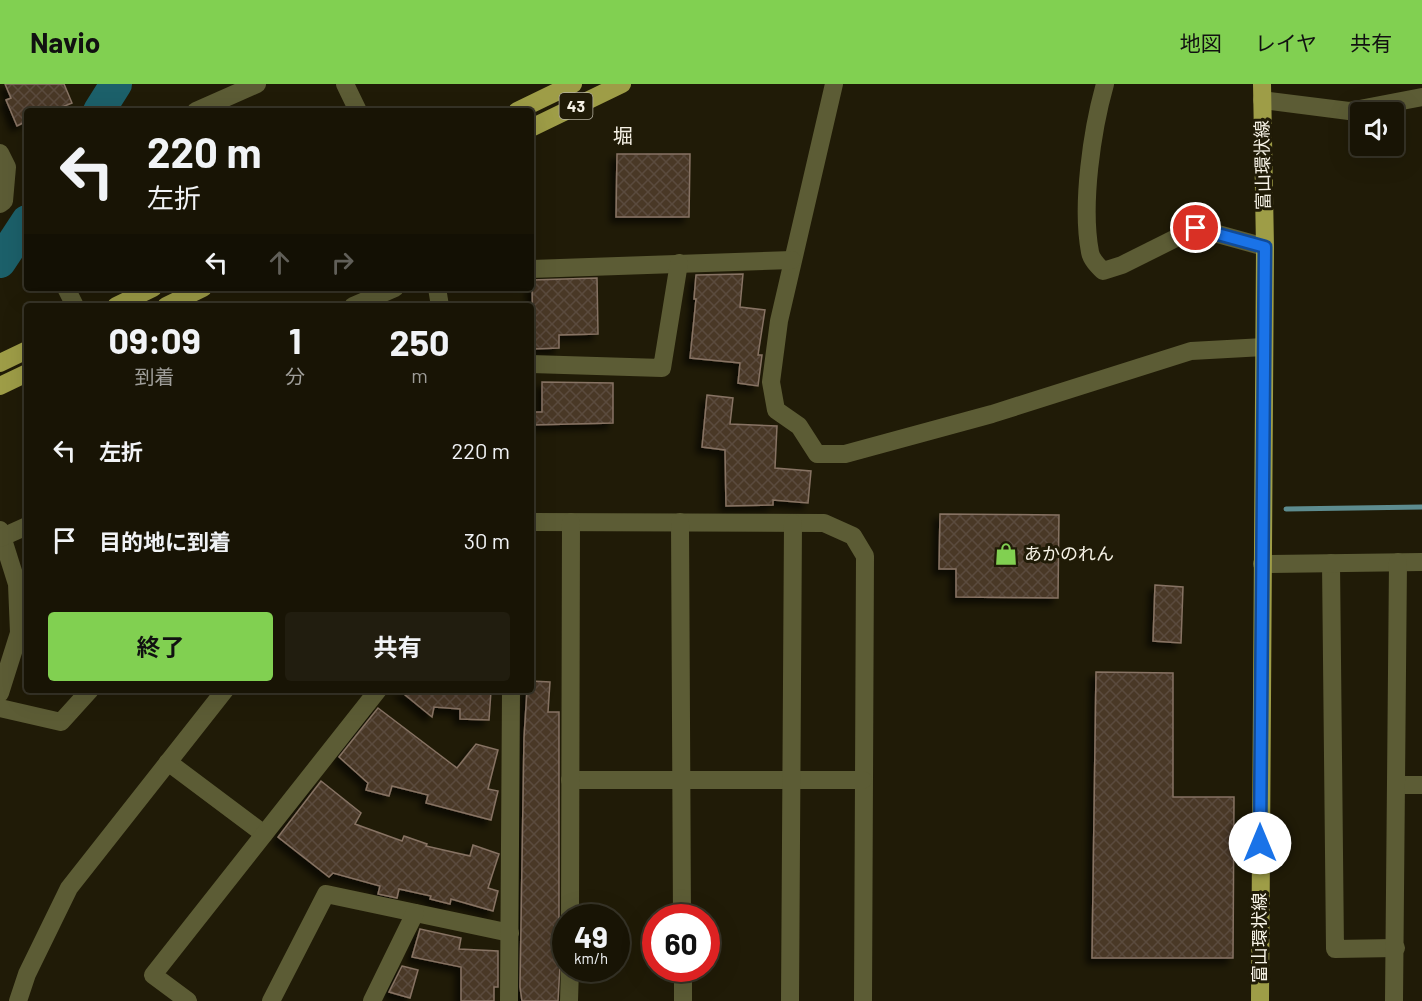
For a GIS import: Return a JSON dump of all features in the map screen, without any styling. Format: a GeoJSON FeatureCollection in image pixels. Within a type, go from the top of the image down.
{"type":"FeatureCollection","features":[{"type":"Feature","properties":{"kind":"main road","name":"43"},"geometry":{"type":"LineString","coordinates":[[523,108],[573,84]]}},
{"type":"Feature","properties":{"kind":"main road","name":"43"},"geometry":{"type":"LineString","coordinates":[[534,127],[622,84]]}},
{"type":"Feature","properties":{"kind":"main road","name":"富山環状線"},"geometry":{"type":"LineString","coordinates":[[1260,1001],[1265,247],[1262,92]]}},
{"type":"Feature","properties":{"kind":"main road"},"geometry":{"type":"LineString","coordinates":[[122,303],[147,291]]}},
{"type":"Feature","properties":{"kind":"main road"},"geometry":{"type":"LineString","coordinates":[[172,303],[197,291]]}},
{"type":"Feature","properties":{"kind":"main road"},"geometry":{"type":"LineString","coordinates":[[0,363],[24,351]]}},
{"type":"Feature","properties":{"kind":"main road"},"geometry":{"type":"LineString","coordinates":[[0,386],[24,374]]}},
{"type":"Feature","properties":{"kind":"street"},"geometry":{"type":"LineString","coordinates":[[203,108],[257,84]]}},
{"type":"Feature","properties":{"kind":"street"},"geometry":{"type":"LineString","coordinates":[[345,84],[357,108]]}},
{"type":"Feature","properties":{"kind":"street"},"geometry":{"type":"LineString","coordinates":[[834,84],[778,321],[771,382],[776,410],[799,426],[818,454],[844,454],[992,414],[1191,351],[1264,347]]}},
{"type":"Feature","properties":{"kind":"street"},"geometry":{"type":"LineString","coordinates":[[1105,84],[1094,123],[1088,212],[1090,254],[1103,271],[1122,265],[1196,228],[1265,247]]}},
{"type":"Feature","properties":{"kind":"street"},"geometry":{"type":"LineString","coordinates":[[1262,92],[1349,111],[1422,97]]}},
{"type":"Feature","properties":{"kind":"street"},"geometry":{"type":"LineString","coordinates":[[0,153],[6,167],[4,201],[0,204]]}},
{"type":"Feature","properties":{"kind":"street"},"geometry":{"type":"LineString","coordinates":[[534,269],[792,260]]}},
{"type":"Feature","properties":{"kind":"street"},"geometry":{"type":"LineString","coordinates":[[534,364],[662,368],[679,263]]}},
{"type":"Feature","properties":{"kind":"street"},"geometry":{"type":"LineString","coordinates":[[360,303],[388,291]]}},
{"type":"Feature","properties":{"kind":"street"},"geometry":{"type":"LineString","coordinates":[[534,522],[824,523],[853,536],[865,556],[863,1001]]}},
{"type":"Feature","properties":{"kind":"street"},"geometry":{"type":"LineString","coordinates":[[570,904],[571,522]]}},
{"type":"Feature","properties":{"kind":"street"},"geometry":{"type":"LineString","coordinates":[[680,522],[682,904]]}},
{"type":"Feature","properties":{"kind":"street"},"geometry":{"type":"LineString","coordinates":[[790,1001],[793,523]]}},
{"type":"Feature","properties":{"kind":"street"},"geometry":{"type":"LineString","coordinates":[[0,693],[19,633],[17,584],[1,535],[24,527]]}},
{"type":"Feature","properties":{"kind":"street"},"geometry":{"type":"LineString","coordinates":[[1394,1001],[1398,562]]}},
{"type":"Feature","properties":{"kind":"street"},"geometry":{"type":"LineString","coordinates":[[1262,564],[1422,562]]}},
{"type":"Feature","properties":{"kind":"street"},"geometry":{"type":"LineString","coordinates":[[1331,563],[1335,949],[1396,948]]}},
{"type":"Feature","properties":{"kind":"street"},"geometry":{"type":"LineString","coordinates":[[0,708],[61,722],[87,693]]}},
{"type":"Feature","properties":{"kind":"street"},"geometry":{"type":"LineString","coordinates":[[18,1001],[27,975],[69,888],[223,693]]}},
{"type":"Feature","properties":{"kind":"street"},"geometry":{"type":"LineString","coordinates":[[188,1001],[153,975],[376,693]]}},
{"type":"Feature","properties":{"kind":"street"},"geometry":{"type":"LineString","coordinates":[[509,1001],[511,693]]}},
{"type":"Feature","properties":{"kind":"street"},"geometry":{"type":"LineString","coordinates":[[168,762],[264,834]]}},
{"type":"Feature","properties":{"kind":"street"},"geometry":{"type":"LineString","coordinates":[[570,780],[863,780]]}},
{"type":"Feature","properties":{"kind":"street"},"geometry":{"type":"LineString","coordinates":[[1397,785],[1422,785]]}},
{"type":"Feature","properties":{"kind":"street"},"geometry":{"type":"LineString","coordinates":[[271,1001],[326,894],[510,933]]}},
{"type":"Feature","properties":{"kind":"street"},"geometry":{"type":"LineString","coordinates":[[372,1001],[415,913]]}},
{"type":"Feature","properties":{"kind":"street"},"geometry":{"type":"LineString","coordinates":[[569,1001],[570,982]]}},
{"type":"Feature","properties":{"kind":"street"},"geometry":{"type":"LineString","coordinates":[[683,982],[683,1001]]}},
{"type":"Feature","properties":{"kind":"building"},"geometry":{"type":"Polygon","coordinates":[[[5,84],[64,84],[72,103],[60,108],[24,108],[24,122],[17,126],[6,100],[11,98],[5,84]]]}},
{"type":"Feature","properties":{"kind":"building"},"geometry":{"type":"Polygon","coordinates":[[[617,154],[690,154],[689,217],[616,217],[617,154]]]}},
{"type":"Feature","properties":{"kind":"building"},"geometry":{"type":"Polygon","coordinates":[[[743,274],[740,307],[765,310],[758,355],[762,355],[758,386],[738,383],[740,363],[690,358],[696,275],[743,274]]]}},
{"type":"Feature","properties":{"kind":"building"},"geometry":{"type":"Polygon","coordinates":[[[597,278],[598,334],[559,335],[559,348],[534,349],[532,291],[534,291],[534,280],[597,278]]]}},
{"type":"Feature","properties":{"kind":"building"},"geometry":{"type":"Polygon","coordinates":[[[542,382],[613,383],[613,423],[534,425],[534,412],[542,412],[542,382]]]}},
{"type":"Feature","properties":{"kind":"building"},"geometry":{"type":"Polygon","coordinates":[[[707,395],[733,398],[730,424],[777,426],[775,468],[811,471],[808,503],[773,500],[773,505],[726,506],[725,450],[702,447],[707,395]]]}},
{"type":"Feature","properties":{"kind":"building"},"geometry":{"type":"Polygon","coordinates":[[[940,514],[1059,515],[1058,598],[956,597],[956,569],[939,569],[940,514]]]}},
{"type":"Feature","properties":{"kind":"building"},"geometry":{"type":"Polygon","coordinates":[[[1155,585],[1183,587],[1181,643],[1153,641],[1155,585]]]}},
{"type":"Feature","properties":{"kind":"building"},"geometry":{"type":"Polygon","coordinates":[[[1096,672],[1173,673],[1173,797],[1234,797],[1233,958],[1092,958],[1096,672]]]}},
{"type":"Feature","properties":{"kind":"building"},"geometry":{"type":"Polygon","coordinates":[[[534,681],[550,682],[548,712],[559,712],[559,904],[552,904],[552,982],[559,982],[558,1001],[522,1001],[520,987],[527,693],[534,693],[534,681]]]}},
{"type":"Feature","properties":{"kind":"building"},"geometry":{"type":"Polygon","coordinates":[[[403,693],[491,693],[489,720],[460,719],[460,709],[434,707],[432,717],[403,693]]]}},
{"type":"Feature","properties":{"kind":"building"},"geometry":{"type":"Polygon","coordinates":[[[378,708],[457,768],[476,744],[498,750],[488,789],[498,791],[491,820],[426,803],[428,795],[392,786],[389,796],[366,790],[368,783],[339,757],[378,708]]]}},
{"type":"Feature","properties":{"kind":"building"},"geometry":{"type":"Polygon","coordinates":[[[321,781],[361,813],[355,824],[402,841],[404,836],[427,844],[426,846],[470,856],[473,845],[499,854],[488,888],[498,891],[493,911],[451,899],[450,904],[430,899],[431,896],[399,889],[397,898],[378,894],[380,886],[333,873],[329,877],[278,837],[321,781]]]}},
{"type":"Feature","properties":{"kind":"building"},"geometry":{"type":"Polygon","coordinates":[[[420,929],[461,938],[459,949],[498,951],[498,987],[494,987],[494,1001],[461,1001],[461,967],[412,957],[420,929]]]}},
{"type":"Feature","properties":{"kind":"building"},"geometry":{"type":"Polygon","coordinates":[[[402,966],[418,970],[410,998],[389,992],[402,966]]]}},
{"type":"Feature","properties":{"kind":"waterway"},"geometry":{"type":"LineString","coordinates":[[101,108],[116,84]]}},
{"type":"Feature","properties":{"kind":"waterway"},"geometry":{"type":"LineString","coordinates":[[0,262],[24,226]]}},
{"type":"Feature","properties":{"kind":"waterway"},"geometry":{"type":"LineString","coordinates":[[1286,509],[1422,507]]}},
{"type":"Feature","properties":{"kind":"place","name":"あかのれん"},"geometry":{"type":"Point","coordinates":[1006,554]}},
{"type":"Feature","properties":{"kind":"district","name":"堀"},"geometry":{"type":"Point","coordinates":[623,136]}},
{"type":"Feature","properties":{"kind":"route"},"geometry":{"type":"LineString","coordinates":[[1196,228],[1265,247],[1260,843]]}}]}
